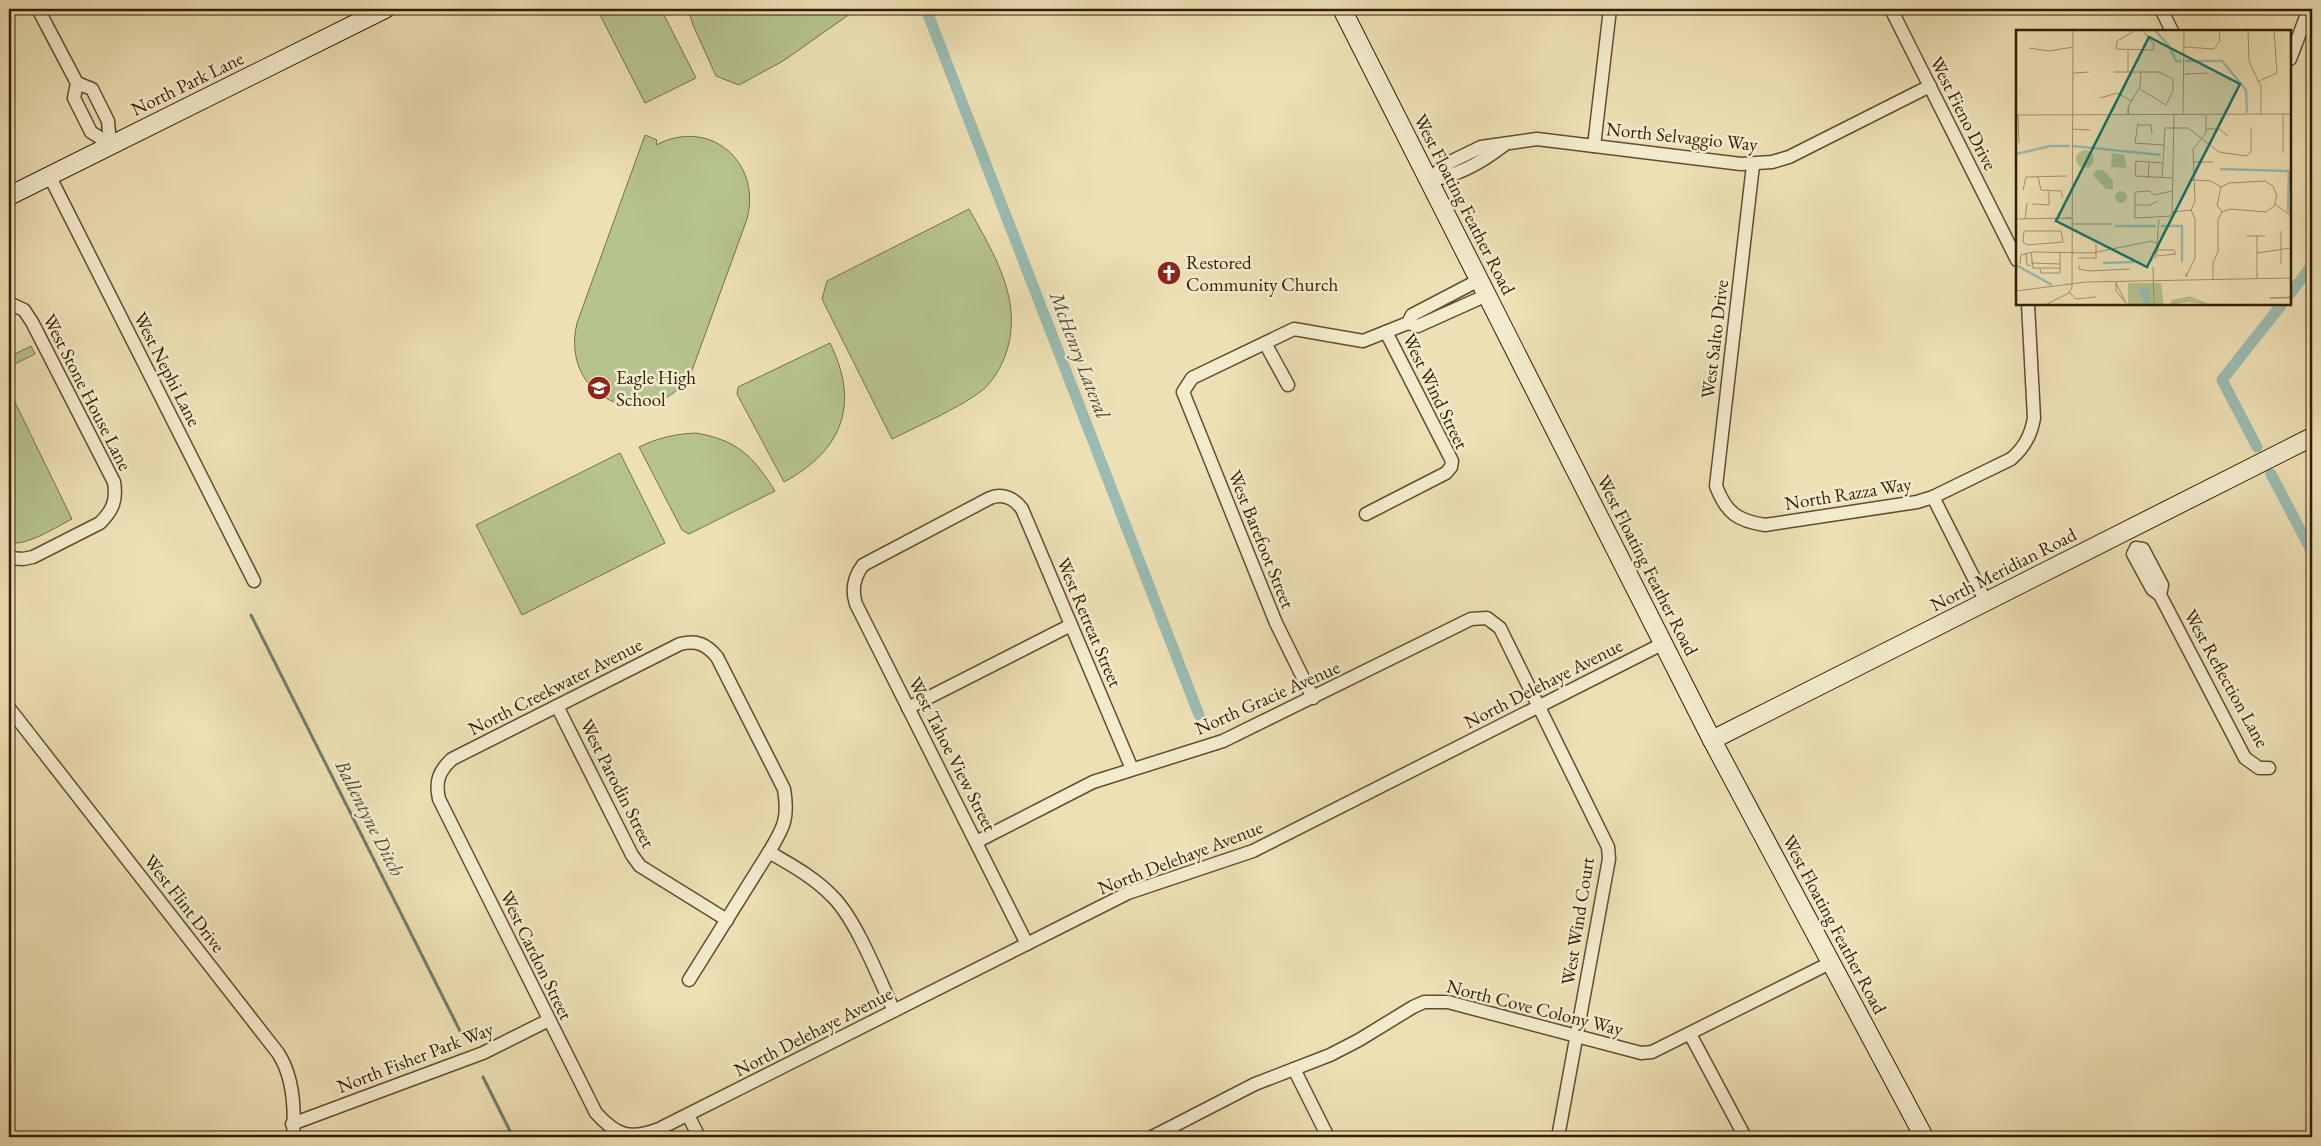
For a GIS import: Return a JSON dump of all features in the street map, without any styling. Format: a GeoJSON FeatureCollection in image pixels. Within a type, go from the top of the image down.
{"type":"FeatureCollection","features":[{"type":"Feature","properties":{"kind":"main road","name":"North Park Lane"},"geometry":{"type":"LineString","coordinates":[[9,196],[110,144],[385,9]]}},
{"type":"Feature","properties":{"kind":"main road","name":"West Floating Feather Road"},"geometry":{"type":"LineString","coordinates":[[1342,9],[1712,740],[1924,1137]]}},
{"type":"Feature","properties":{"kind":"main road","name":"North Meridian Road"},"geometry":{"type":"LineString","coordinates":[[1712,740],[2312,437]]}},
{"type":"Feature","properties":{"kind":"street"},"geometry":{"type":"LineString","coordinates":[[38,9],[77,83],[74,98],[91,132],[110,144]]}},
{"type":"Feature","properties":{"kind":"street"},"geometry":{"type":"LineString","coordinates":[[1594,146],[1610,9]]}},
{"type":"Feature","properties":{"kind":"street","name":"West Fieno Drive"},"geometry":{"type":"LineString","coordinates":[[1890,9],[2016,258]]}},
{"type":"Feature","properties":{"kind":"street"},"geometry":{"type":"LineString","coordinates":[[2161,9],[2172,30]]}},
{"type":"Feature","properties":{"kind":"street"},"geometry":{"type":"LineString","coordinates":[[2291,56],[2309,9]]}},
{"type":"Feature","properties":{"kind":"street"},"geometry":{"type":"LineString","coordinates":[[77,83],[92,89],[108,121],[110,144]]}},
{"type":"Feature","properties":{"kind":"street","name":"North Selvaggio Way"},"geometry":{"type":"LineString","coordinates":[[1430,180],[1444,165],[1480,147],[1537,139],[1753,165],[1772,162],[1789,157],[1930,86]]}},
{"type":"Feature","properties":{"kind":"street","name":"West Salto Drive"},"geometry":{"type":"LineString","coordinates":[[1731,513],[1721,500],[1716,486],[1753,165]]}},
{"type":"Feature","properties":{"kind":"street","name":"West Nephi Lane"},"geometry":{"type":"LineString","coordinates":[[49,175],[254,581]]}},
{"type":"Feature","properties":{"kind":"street"},"geometry":{"type":"LineString","coordinates":[[1288,385],[1265,343],[1294,328],[1363,342],[1408,323],[1418,326],[1483,288]]}},
{"type":"Feature","properties":{"kind":"street","name":"West Stone House Lane"},"geometry":{"type":"LineString","coordinates":[[10,303],[24,310],[32,322],[114,482],[116,495],[114,505],[100,523],[33,557],[10,559]]}},
{"type":"Feature","properties":{"kind":"street","name":"North Razza Way"},"geometry":{"type":"LineString","coordinates":[[1731,513],[1748,522],[1766,525],[1903,506],[1933,497],[2010,459],[2021,450],[2032,431],[2034,418],[2028,305]]}},
{"type":"Feature","properties":{"kind":"street","name":"West Wind Street"},"geometry":{"type":"LineString","coordinates":[[1366,514],[1446,473],[1451,467],[1452,461],[1386,332]]}},
{"type":"Feature","properties":{"kind":"street","name":"West Barefoot Street"},"geometry":{"type":"LineString","coordinates":[[1265,343],[1192,378],[1182,392],[1276,624],[1313,698]]}},
{"type":"Feature","properties":{"kind":"street","name":"West Tahoe View Street"},"geometry":{"type":"LineString","coordinates":[[1006,497],[990,498],[870,559],[863,564],[854,579],[853,592],[856,604],[1027,944]]}},
{"type":"Feature","properties":{"kind":"street","name":"West Retreat Street"},"geometry":{"type":"LineString","coordinates":[[1006,497],[1013,500],[1022,510],[1132,769]]}},
{"type":"Feature","properties":{"kind":"street"},"geometry":{"type":"LineString","coordinates":[[1933,497],[1986,602]]}},
{"type":"Feature","properties":{"kind":"street","name":"West Reflection Lane"},"geometry":{"type":"LineString","coordinates":[[2127,530],[2136,548],[2143,549],[2162,585],[2160,595],[2245,758],[2259,768],[2269,768]]}},
{"type":"Feature","properties":{"kind":"street","name":"North Gracie Avenue"},"geometry":{"type":"LineString","coordinates":[[976,842],[1093,782],[1223,741],[1471,619],[1487,618],[1500,628],[1539,706]]}},
{"type":"Feature","properties":{"kind":"street"},"geometry":{"type":"LineString","coordinates":[[908,708],[1071,626]]}},
{"type":"Feature","properties":{"kind":"street","name":"North Creekwater Avenue"},"geometry":{"type":"LineString","coordinates":[[437,778],[442,768],[452,759],[680,644],[698,642],[709,648],[718,657],[784,789],[787,806],[786,819],[769,852]]}},
{"type":"Feature","properties":{"kind":"street","name":"North Delehaye Avenue"},"geometry":{"type":"LineString","coordinates":[[625,1135],[640,1136],[659,1130],[1128,894],[1253,851],[1664,643]]}},
{"type":"Feature","properties":{"kind":"street","name":"West Parodin Street"},"geometry":{"type":"LineString","coordinates":[[557,706],[632,855],[640,866],[727,920]]}},
{"type":"Feature","properties":{"kind":"street","name":"West Wind Court"},"geometry":{"type":"LineString","coordinates":[[1539,706],[1608,847],[1609,859],[1558,1137]]}},
{"type":"Feature","properties":{"kind":"street","name":"West Flint Drive"},"geometry":{"type":"LineString","coordinates":[[9,708],[278,1053],[290,1076],[293,1137]]}},
{"type":"Feature","properties":{"kind":"street","name":"West Cardon Street"},"geometry":{"type":"LineString","coordinates":[[437,778],[436,787],[439,799],[596,1113],[609,1128],[625,1135]]}},
{"type":"Feature","properties":{"kind":"street"},"geometry":{"type":"LineString","coordinates":[[689,980],[769,852],[814,879],[834,897],[849,917],[894,1011]]}},
{"type":"Feature","properties":{"kind":"street","name":"North Cove Colony Way"},"geometry":{"type":"LineString","coordinates":[[1152,1137],[1255,1084],[1330,1055],[1359,1040],[1413,1007],[1430,1001],[1448,1002],[1641,1053],[1664,1048],[1830,963]]}},
{"type":"Feature","properties":{"kind":"street","name":"North Fisher Park Way"},"geometry":{"type":"LineString","coordinates":[[292,1124],[483,1053],[549,1020]]}},
{"type":"Feature","properties":{"kind":"street"},"geometry":{"type":"LineString","coordinates":[[1690,1034],[1745,1137]]}},
{"type":"Feature","properties":{"kind":"street"},"geometry":{"type":"LineString","coordinates":[[1294,1069],[1328,1137]]}},
{"type":"Feature","properties":{"kind":"street"},"geometry":{"type":"LineString","coordinates":[[688,1115],[699,1137]]}},
{"type":"Feature","properties":{"kind":"green space"},"geometry":{"type":"Polygon","coordinates":[[[597,9],[661,9],[696,78],[645,103],[597,9]]]}},
{"type":"Feature","properties":{"kind":"green space"},"geometry":{"type":"Polygon","coordinates":[[[688,9],[857,9],[783,61],[739,85],[716,76],[693,25],[688,9]]]}},
{"type":"Feature","properties":{"kind":"green space"},"geometry":{"type":"Polygon","coordinates":[[[645,135],[657,140],[656,145],[676,138],[695,137],[712,141],[727,150],[739,163],[747,179],[750,198],[747,219],[690,376],[671,394],[651,404],[630,406],[610,400],[593,388],[581,371],[575,349],[577,323],[645,135]]]}},
{"type":"Feature","properties":{"kind":"green space"},"geometry":{"type":"Polygon","coordinates":[[[969,209],[997,261],[1009,298],[1010,336],[1005,356],[991,381],[976,395],[892,439],[822,299],[827,281],[969,209]]]}},
{"type":"Feature","properties":{"kind":"green space"},"geometry":{"type":"Polygon","coordinates":[[[830,343],[839,365],[844,386],[844,405],[840,423],[832,440],[820,455],[804,469],[784,482],[737,394],[738,387],[830,343]]]}},
{"type":"Feature","properties":{"kind":"green space"},"geometry":{"type":"Polygon","coordinates":[[[31,346],[35,354],[9,367],[9,357],[31,346]]]}},
{"type":"Feature","properties":{"kind":"green space"},"geometry":{"type":"Polygon","coordinates":[[[9,390],[72,519],[32,539],[15,543],[9,542],[9,484],[11,483],[9,478],[9,390]]]}},
{"type":"Feature","properties":{"kind":"green space"},"geometry":{"type":"Polygon","coordinates":[[[696,433],[723,440],[743,452],[759,468],[775,491],[689,534],[682,530],[639,447],[666,437],[696,433]]]}},
{"type":"Feature","properties":{"kind":"green space"},"geometry":{"type":"Polygon","coordinates":[[[620,453],[665,543],[522,615],[476,525],[620,453]]]}},
{"type":"Feature","properties":{"kind":"waterway","name":"McHenry Lateral"},"geometry":{"type":"LineString","coordinates":[[926,9],[1199,715]]}},
{"type":"Feature","properties":{"kind":"waterway"},"geometry":{"type":"LineString","coordinates":[[2291,293],[2312,265]]}},
{"type":"Feature","properties":{"kind":"waterway"},"geometry":{"type":"LineString","coordinates":[[2257,447],[2222,380],[2281,305]]}},
{"type":"Feature","properties":{"kind":"waterway"},"geometry":{"type":"LineString","coordinates":[[2271,474],[2312,552]]}},
{"type":"Feature","properties":{"kind":"waterway","name":"Ballentyne Ditch"},"geometry":{"type":"LineString","coordinates":[[251,615],[462,1035]]}},
{"type":"Feature","properties":{"kind":"waterway","name":"Ballentyne Ditch"},"geometry":{"type":"LineString","coordinates":[[483,1077],[513,1137]]}},
{"type":"Feature","properties":{"kind":"place","name":"Restored Community Church"},"geometry":{"type":"Point","coordinates":[1169,273]}},
{"type":"Feature","properties":{"kind":"place","name":"Eagle High School"},"geometry":{"type":"Point","coordinates":[599,388]}}]}
